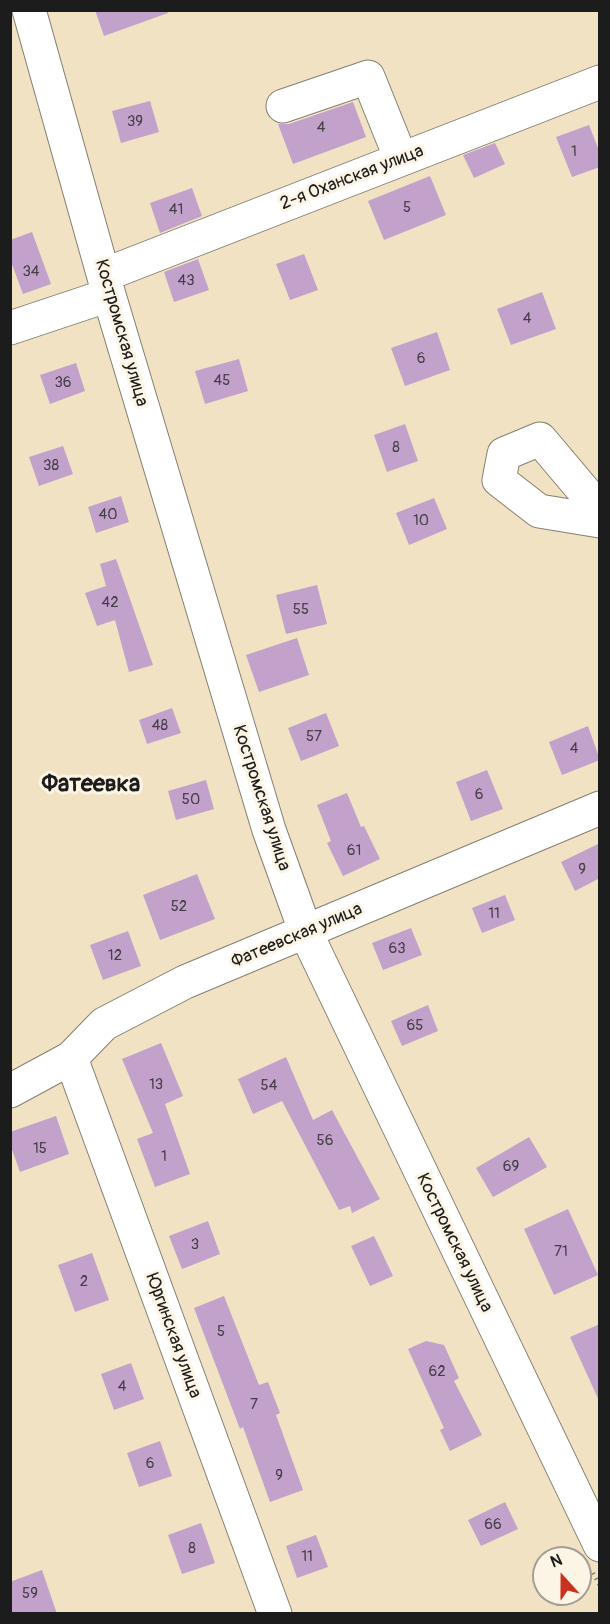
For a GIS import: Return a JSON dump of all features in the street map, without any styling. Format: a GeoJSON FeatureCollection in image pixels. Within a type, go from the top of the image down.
{"type":"FeatureCollection","features":[{"type":"Feature","properties":{"kind":"street","name":"Костромская улица"},"geometry":{"type":"LineString","coordinates":[[29,10],[107,285],[269,830],[306,933],[600,1545]]}},
{"type":"Feature","properties":{"kind":"street"},"geometry":{"type":"LineString","coordinates":[[283,106],[368,77],[401,159]]}},
{"type":"Feature","properties":{"kind":"street","name":"2-я Оханская улица"},"geometry":{"type":"LineString","coordinates":[[10,328],[401,159],[600,82]]}},
{"type":"Feature","properties":{"kind":"street"},"geometry":{"type":"LineString","coordinates":[[600,510],[540,439],[504,454],[499,480],[539,512],[600,521]]}},
{"type":"Feature","properties":{"kind":"street","name":"Фатеевская улица"},"geometry":{"type":"LineString","coordinates":[[10,1090],[71,1058],[104,1024],[185,982],[600,808]]}},
{"type":"Feature","properties":{"kind":"street","name":"Юргинская улица"},"geometry":{"type":"LineString","coordinates":[[71,1058],[275,1614]]}},
{"type":"Feature","properties":{"kind":"building"},"geometry":{"type":"Polygon","coordinates":[[[95,10],[168,10],[168,13],[104,36],[95,10]]]}},
{"type":"Feature","properties":{"kind":"building"},"geometry":{"type":"Polygon","coordinates":[[[150,101],[159,132],[121,143],[112,111],[150,101]]]}},
{"type":"Feature","properties":{"kind":"building"},"geometry":{"type":"Polygon","coordinates":[[[353,102],[366,137],[293,164],[278,124],[289,124],[353,102]]]}},
{"type":"Feature","properties":{"kind":"building"},"geometry":{"type":"Polygon","coordinates":[[[589,125],[600,153],[600,167],[572,177],[556,137],[589,125]]]}},
{"type":"Feature","properties":{"kind":"building"},"geometry":{"type":"Polygon","coordinates":[[[495,143],[505,164],[474,178],[463,155],[495,143]]]}},
{"type":"Feature","properties":{"kind":"building"},"geometry":{"type":"Polygon","coordinates":[[[430,176],[446,215],[384,240],[368,201],[430,176]]]}},
{"type":"Feature","properties":{"kind":"building"},"geometry":{"type":"Polygon","coordinates":[[[192,188],[202,216],[160,233],[150,203],[192,188]]]}},
{"type":"Feature","properties":{"kind":"building"},"geometry":{"type":"Polygon","coordinates":[[[32,232],[51,284],[23,294],[10,259],[10,240],[32,232]]]}},
{"type":"Feature","properties":{"kind":"building"},"geometry":{"type":"Polygon","coordinates":[[[304,254],[318,290],[290,300],[276,264],[304,254]]]}},
{"type":"Feature","properties":{"kind":"building"},"geometry":{"type":"Polygon","coordinates":[[[198,259],[209,290],[174,302],[164,272],[198,259]]]}},
{"type":"Feature","properties":{"kind":"building"},"geometry":{"type":"Polygon","coordinates":[[[542,292],[556,329],[511,345],[497,309],[542,292]]]}},
{"type":"Feature","properties":{"kind":"building"},"geometry":{"type":"Polygon","coordinates":[[[437,332],[450,370],[405,386],[391,348],[437,332]]]}},
{"type":"Feature","properties":{"kind":"building"},"geometry":{"type":"Polygon","coordinates":[[[239,359],[248,391],[205,404],[195,371],[239,359]]]}},
{"type":"Feature","properties":{"kind":"building"},"geometry":{"type":"Polygon","coordinates":[[[76,363],[85,391],[50,404],[40,375],[76,363]]]}},
{"type":"Feature","properties":{"kind":"building"},"geometry":{"type":"Polygon","coordinates":[[[405,424],[418,461],[387,472],[374,435],[405,424]]]}},
{"type":"Feature","properties":{"kind":"building"},"geometry":{"type":"Polygon","coordinates":[[[63,446],[73,474],[39,486],[29,457],[63,446]]]}},
{"type":"Feature","properties":{"kind":"building"},"geometry":{"type":"Polygon","coordinates":[[[121,496],[129,522],[96,533],[88,507],[121,496]]]}},
{"type":"Feature","properties":{"kind":"building"},"geometry":{"type":"Polygon","coordinates":[[[434,498],[447,529],[409,545],[396,513],[434,498]]]}},
{"type":"Feature","properties":{"kind":"building"},"geometry":{"type":"Polygon","coordinates":[[[116,559],[153,665],[129,672],[115,620],[97,626],[85,593],[106,586],[100,564],[116,559]]]}},
{"type":"Feature","properties":{"kind":"building"},"geometry":{"type":"Polygon","coordinates":[[[317,585],[327,624],[286,634],[276,595],[317,585]]]}},
{"type":"Feature","properties":{"kind":"building"},"geometry":{"type":"Polygon","coordinates":[[[297,638],[309,675],[259,692],[246,655],[297,638]]]}},
{"type":"Feature","properties":{"kind":"building"},"geometry":{"type":"Polygon","coordinates":[[[172,708],[181,733],[147,744],[139,720],[172,708]]]}},
{"type":"Feature","properties":{"kind":"building"},"geometry":{"type":"Polygon","coordinates":[[[326,713],[339,746],[301,761],[288,728],[326,713]]]}},
{"type":"Feature","properties":{"kind":"building"},"geometry":{"type":"Polygon","coordinates":[[[588,726],[600,760],[562,775],[549,742],[588,726]]]}},
{"type":"Feature","properties":{"kind":"building"},"geometry":{"type":"Polygon","coordinates":[[[487,770],[503,809],[471,821],[456,782],[487,770]]]}},
{"type":"Feature","properties":{"kind":"building"},"geometry":{"type":"Polygon","coordinates":[[[206,780],[214,809],[176,820],[168,791],[206,780]]]}},
{"type":"Feature","properties":{"kind":"building"},"geometry":{"type":"Polygon","coordinates":[[[347,793],[361,827],[364,826],[380,859],[343,876],[327,843],[331,841],[317,805],[347,793]]]}},
{"type":"Feature","properties":{"kind":"building"},"geometry":{"type":"Polygon","coordinates":[[[600,843],[600,878],[575,891],[561,862],[600,843]]]}},
{"type":"Feature","properties":{"kind":"building"},"geometry":{"type":"Polygon","coordinates":[[[197,874],[215,919],[160,940],[143,895],[197,874]]]}},
{"type":"Feature","properties":{"kind":"building"},"geometry":{"type":"Polygon","coordinates":[[[505,895],[515,920],[482,933],[472,908],[505,895]]]}},
{"type":"Feature","properties":{"kind":"building"},"geometry":{"type":"Polygon","coordinates":[[[411,928],[422,955],[383,970],[372,943],[411,928]]]}},
{"type":"Feature","properties":{"kind":"building"},"geometry":{"type":"Polygon","coordinates":[[[128,931],[141,966],[103,980],[90,945],[128,931]]]}},
{"type":"Feature","properties":{"kind":"building"},"geometry":{"type":"Polygon","coordinates":[[[428,1005],[438,1031],[402,1046],[391,1021],[428,1005]]]}},
{"type":"Feature","properties":{"kind":"building"},"geometry":{"type":"Polygon","coordinates":[[[161,1043],[183,1096],[165,1104],[190,1174],[155,1187],[137,1139],[153,1133],[122,1059],[161,1043]]]}},
{"type":"Feature","properties":{"kind":"building"},"geometry":{"type":"Polygon","coordinates":[[[286,1057],[313,1120],[332,1110],[380,1199],[352,1213],[350,1206],[339,1210],[282,1101],[253,1114],[238,1079],[286,1057]]]}},
{"type":"Feature","properties":{"kind":"building"},"geometry":{"type":"Polygon","coordinates":[[[56,1116],[69,1154],[20,1172],[10,1144],[10,1132],[56,1116]]]}},
{"type":"Feature","properties":{"kind":"building"},"geometry":{"type":"Polygon","coordinates":[[[529,1137],[547,1167],[493,1197],[476,1168],[529,1137]]]}},
{"type":"Feature","properties":{"kind":"building"},"geometry":{"type":"Polygon","coordinates":[[[568,1209],[598,1275],[554,1295],[524,1229],[568,1209]]]}},
{"type":"Feature","properties":{"kind":"building"},"geometry":{"type":"Polygon","coordinates":[[[208,1221],[220,1254],[182,1269],[169,1236],[208,1221]]]}},
{"type":"Feature","properties":{"kind":"building"},"geometry":{"type":"Polygon","coordinates":[[[374,1236],[393,1276],[370,1286],[351,1246],[374,1236]]]}},
{"type":"Feature","properties":{"kind":"building"},"geometry":{"type":"Polygon","coordinates":[[[92,1253],[109,1300],[75,1312],[58,1265],[92,1253]]]}},
{"type":"Feature","properties":{"kind":"building"},"geometry":{"type":"Polygon","coordinates":[[[224,1296],[259,1385],[268,1382],[280,1413],[276,1415],[303,1490],[270,1502],[243,1427],[240,1429],[194,1308],[224,1296]]]}},
{"type":"Feature","properties":{"kind":"building"},"geometry":{"type":"Polygon","coordinates":[[[600,1324],[600,1403],[570,1337],[600,1324]]]}},
{"type":"Feature","properties":{"kind":"building"},"geometry":{"type":"Polygon","coordinates":[[[426,1341],[444,1345],[459,1378],[454,1381],[482,1435],[450,1451],[440,1430],[444,1428],[408,1349],[426,1341]]]}},
{"type":"Feature","properties":{"kind":"building"},"geometry":{"type":"Polygon","coordinates":[[[131,1363],[144,1399],[114,1410],[101,1374],[131,1363]]]}},
{"type":"Feature","properties":{"kind":"building"},"geometry":{"type":"Polygon","coordinates":[[[160,1441],[172,1476],[139,1487],[127,1453],[160,1441]]]}},
{"type":"Feature","properties":{"kind":"building"},"geometry":{"type":"Polygon","coordinates":[[[505,1502],[518,1529],[481,1546],[468,1520],[505,1502]]]}},
{"type":"Feature","properties":{"kind":"building"},"geometry":{"type":"Polygon","coordinates":[[[201,1523],[215,1563],[182,1574],[168,1535],[201,1523]]]}},
{"type":"Feature","properties":{"kind":"building"},"geometry":{"type":"Polygon","coordinates":[[[316,1535],[328,1567],[297,1578],[286,1546],[316,1535]]]}},
{"type":"Feature","properties":{"kind":"building"},"geometry":{"type":"Polygon","coordinates":[[[42,1570],[57,1614],[10,1614],[10,1582],[42,1570]]]}},
{"type":"Feature","properties":{"kind":"district","name":"Фатеевка"},"geometry":{"type":"Point","coordinates":[91,785]}}]}
